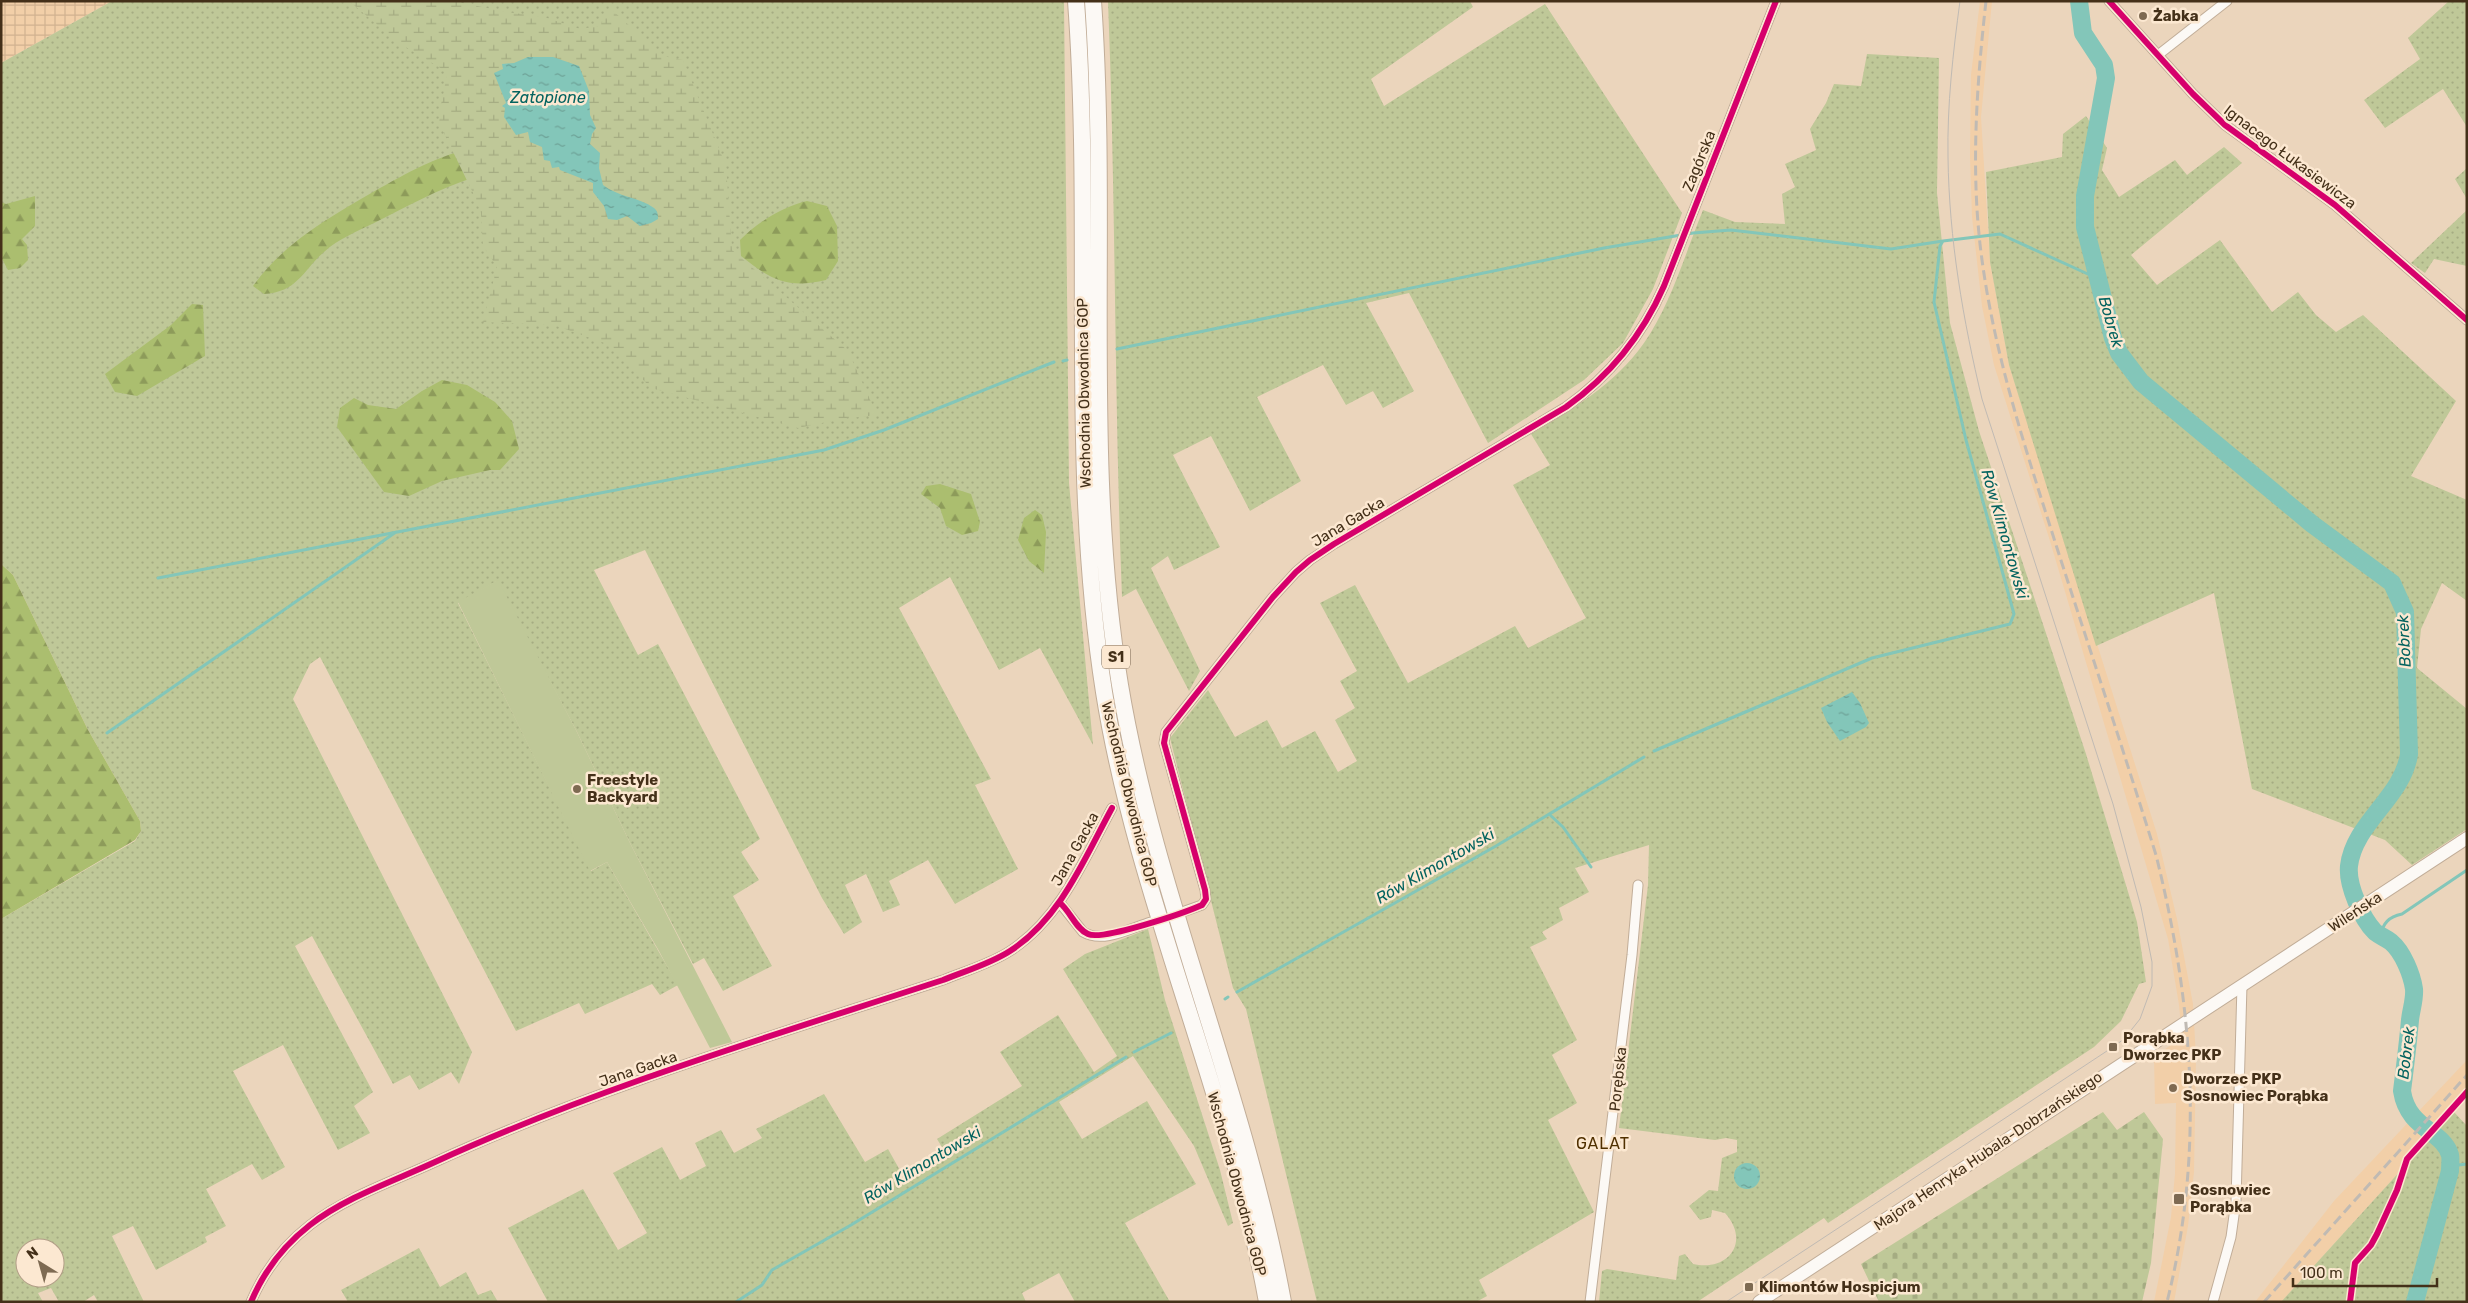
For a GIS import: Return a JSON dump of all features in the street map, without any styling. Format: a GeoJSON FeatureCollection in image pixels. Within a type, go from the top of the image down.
{"type":"FeatureCollection","features":[{"type":"Feature","properties":{"kind":"highway","name":"Wschodnia Obwodnica GOP"},"geometry":{"type":"LineString","coordinates":[[1076,1],[1082,149],[1082,375],[1086,525],[1093,608],[1104,693],[1123,784],[1154,897],[1241,1190],[1267,1302]]}},
{"type":"Feature","properties":{"kind":"highway","name":"Wschodnia Obwodnica GOP"},"geometry":{"type":"LineString","coordinates":[[1092,1],[1098,148],[1101,479],[1112,633],[1126,719],[1145,802],[1253,1174],[1283,1302]]}},
{"type":"Feature","properties":{"kind":"street","name":"Zagórska"},"geometry":{"type":"LineString","coordinates":[[1642,329],[1655,307],[1776,1]]}},
{"type":"Feature","properties":{"kind":"street","name":"Ignacego Łukasiewicza"},"geometry":{"type":"LineString","coordinates":[[2110,1],[2158,55],[2225,125],[2335,206],[2467,320]]}},
{"type":"Feature","properties":{"kind":"street"},"geometry":{"type":"LineString","coordinates":[[2158,55],[2227,1]]}},
{"type":"Feature","properties":{"kind":"street","name":"Jana Gacka"},"geometry":{"type":"LineString","coordinates":[[1185,911],[1202,905],[1206,899],[1200,868],[1164,743],[1164,737],[1172,724],[1296,572],[1334,544],[1566,407],[1607,373],[1642,329]]}},
{"type":"Feature","properties":{"kind":"street","name":"Jana Gacka"},"geometry":{"type":"LineString","coordinates":[[251,1302],[271,1265],[290,1241],[311,1224],[348,1202],[548,1113],[985,964],[1010,951],[1026,938],[1060,902],[1112,808]]}},
{"type":"Feature","properties":{"kind":"street","name":"Wileńska"},"geometry":{"type":"LineString","coordinates":[[2242,985],[2467,838]]}},
{"type":"Feature","properties":{"kind":"street","name":"Porębska"},"geometry":{"type":"LineString","coordinates":[[1590,1302],[1630,974],[1638,885]]}},
{"type":"Feature","properties":{"kind":"street","name":"Jana Gacka"},"geometry":{"type":"LineString","coordinates":[[1060,902],[1084,932],[1089,935],[1113,934],[1151,922]]}},
{"type":"Feature","properties":{"kind":"street"},"geometry":{"type":"LineString","coordinates":[[2213,1302],[2230,1237],[2236,1201],[2242,985]]}},
{"type":"Feature","properties":{"kind":"street","name":"Majora Henryka Hubala-Dobrzańskiego"},"geometry":{"type":"LineString","coordinates":[[1759,1302],[2242,985]]}},
{"type":"Feature","properties":{"kind":"shaded area"},"geometry":{"type":"Polygon","coordinates":[[[1,1],[112,1],[1,63],[1,1]]]}},
{"type":"Feature","properties":{"kind":"shaded area"},"geometry":{"type":"Polygon","coordinates":[[[1980,1],[1992,1],[1981,117],[1990,262],[2009,365],[2157,834],[2177,919],[2193,1004],[2196,1058],[2194,1172],[2188,1226],[2174,1302],[2154,1302],[2171,1217],[2175,1174],[2176,1103],[2155,1104],[2154,1057],[2182,1037],[2179,1005],[2168,939],[2050,541],[1994,365],[1982,306],[1972,217],[1970,157],[1971,75],[1980,1]]]}},
{"type":"Feature","properties":{"kind":"shaded area"},"geometry":{"type":"Polygon","coordinates":[[[2467,1060],[2467,1097],[2454,1112],[2281,1302],[2255,1302],[2334,1201],[2467,1060]]]}},
{"type":"Feature","properties":{"kind":"green space"},"geometry":{"type":"Polygon","coordinates":[[[112,1],[1064,1],[1069,483],[1093,745],[1040,648],[999,670],[950,577],[899,608],[991,779],[975,785],[1018,869],[955,904],[928,860],[889,881],[900,905],[883,912],[866,874],[845,885],[862,922],[844,934],[822,898],[645,550],[594,570],[638,655],[658,644],[760,839],[741,852],[759,880],[733,896],[772,966],[723,991],[704,958],[693,964],[631,845],[577,732],[497,581],[458,603],[591,871],[607,862],[678,985],[660,995],[652,984],[585,1014],[579,1003],[516,1031],[320,657],[310,664],[293,699],[472,1052],[459,1084],[451,1072],[419,1090],[410,1075],[393,1084],[312,936],[295,946],[373,1092],[354,1106],[370,1133],[338,1150],[283,1045],[233,1071],[285,1167],[262,1180],[252,1164],[206,1189],[226,1226],[205,1237],[207,1242],[156,1270],[133,1226],[112,1236],[144,1302],[98,1302],[94,1295],[83,1302],[59,1302],[51,1288],[38,1293],[43,1302],[1,1302],[1,919],[135,841],[141,831],[140,821],[87,728],[13,575],[1,564],[1,63],[112,1]]]}},
{"type":"Feature","properties":{"kind":"green space"},"geometry":{"type":"Polygon","coordinates":[[[349,1],[452,1],[544,17],[580,29],[599,26],[611,9],[663,56],[683,60],[726,166],[732,250],[848,351],[877,415],[841,419],[798,428],[651,388],[610,345],[554,325],[483,322],[497,267],[483,246],[481,213],[475,197],[439,123],[447,72],[399,43],[349,1]]]}},
{"type":"Feature","properties":{"kind":"green space"},"geometry":{"type":"Polygon","coordinates":[[[1108,1],[1470,1],[1473,7],[1371,79],[1384,106],[1545,4],[1682,213],[1653,289],[1623,343],[1584,380],[1488,443],[1409,293],[1366,303],[1414,391],[1383,408],[1373,391],[1346,405],[1323,365],[1257,397],[1301,481],[1250,511],[1211,436],[1173,455],[1220,547],[1174,570],[1168,556],[1151,568],[1200,671],[1189,691],[1136,589],[1122,597],[1108,1]]]}},
{"type":"Feature","properties":{"kind":"green space"},"geometry":{"type":"Polygon","coordinates":[[[2449,1],[2467,1],[2467,127],[2443,89],[2385,128],[2364,100],[2420,59],[2408,38],[2449,1]]]}},
{"type":"Feature","properties":{"kind":"green space"},"geometry":{"type":"Polygon","coordinates":[[[1867,54],[1939,58],[1937,193],[1950,323],[1979,431],[2086,754],[2129,895],[2137,922],[2146,982],[2139,984],[2121,1021],[2094,1047],[1828,1223],[1824,1218],[1697,1302],[1599,1302],[1602,1271],[1607,1269],[1676,1280],[1679,1256],[1685,1254],[1693,1264],[1705,1265],[1725,1259],[1732,1252],[1736,1244],[1736,1234],[1733,1224],[1725,1213],[1712,1210],[1711,1217],[1700,1220],[1689,1206],[1709,1190],[1718,1191],[1722,1158],[1737,1152],[1737,1140],[1726,1138],[1715,1140],[1619,1128],[1648,885],[1649,845],[1575,868],[1589,892],[1559,908],[1563,920],[1542,932],[1547,939],[1530,947],[1577,1040],[1552,1055],[1577,1103],[1548,1120],[1594,1212],[1479,1280],[1487,1296],[1476,1302],[1317,1302],[1246,1009],[1233,988],[1170,738],[1208,690],[1235,737],[1267,720],[1282,748],[1315,731],[1338,772],[1357,761],[1335,720],[1355,708],[1340,681],[1357,671],[1320,603],[1355,585],[1408,683],[1515,626],[1528,648],[1586,618],[1513,485],[1550,465],[1531,434],[1578,405],[1607,383],[1633,358],[1654,328],[1662,312],[1703,210],[1735,222],[1785,224],[1782,194],[1795,187],[1785,164],[1816,150],[1810,129],[1826,103],[1834,84],[1861,86],[1867,54]]]}},
{"type":"Feature","properties":{"kind":"green space"},"geometry":{"type":"Polygon","coordinates":[[[2086,116],[2107,148],[2102,170],[2119,197],[2175,160],[2187,175],[2224,147],[2242,163],[2131,255],[2157,285],[2220,240],[2272,312],[2298,292],[2316,315],[2336,332],[2363,315],[2456,401],[2411,476],[2467,500],[2467,601],[2442,583],[2421,629],[2417,668],[2467,709],[2467,829],[2412,865],[2385,840],[2252,789],[2214,593],[2096,646],[2009,365],[1990,262],[1986,172],[2062,157],[2063,134],[2086,116]]]}},
{"type":"Feature","properties":{"kind":"green space"},"geometry":{"type":"Polygon","coordinates":[[[478,147],[472,178],[434,193],[342,239],[324,252],[299,279],[285,289],[264,294],[253,286],[278,257],[323,222],[424,165],[463,150],[478,147]]]}},
{"type":"Feature","properties":{"kind":"green space"},"geometry":{"type":"Polygon","coordinates":[[[2467,168],[2467,199],[2455,179],[2467,168]]]}},
{"type":"Feature","properties":{"kind":"green space"},"geometry":{"type":"Polygon","coordinates":[[[35,196],[35,226],[22,239],[27,245],[28,260],[20,268],[8,270],[1,257],[1,202],[6,204],[35,196]]]}},
{"type":"Feature","properties":{"kind":"green space"},"geometry":{"type":"Polygon","coordinates":[[[807,201],[827,206],[837,226],[838,261],[826,280],[813,283],[790,283],[771,277],[741,256],[740,240],[747,233],[780,211],[807,201]]]}},
{"type":"Feature","properties":{"kind":"green space"},"geometry":{"type":"Polygon","coordinates":[[[2467,210],[2467,266],[2434,259],[2425,273],[2411,263],[2467,210]]]}},
{"type":"Feature","properties":{"kind":"green space"},"geometry":{"type":"Polygon","coordinates":[[[192,304],[203,305],[205,356],[137,396],[115,392],[105,374],[171,325],[192,304]]]}},
{"type":"Feature","properties":{"kind":"green space"},"geometry":{"type":"Polygon","coordinates":[[[442,380],[467,385],[495,402],[512,421],[519,449],[500,470],[490,470],[442,481],[409,496],[384,492],[337,427],[340,408],[354,398],[368,405],[396,409],[442,380]]]}},
{"type":"Feature","properties":{"kind":"green space"},"geometry":{"type":"Polygon","coordinates":[[[940,484],[971,494],[980,522],[978,531],[962,535],[946,526],[940,508],[921,494],[926,486],[940,484]]]}},
{"type":"Feature","properties":{"kind":"green space"},"geometry":{"type":"Polygon","coordinates":[[[1035,510],[1042,515],[1046,532],[1044,573],[1029,561],[1018,540],[1024,518],[1035,510]]]}},
{"type":"Feature","properties":{"kind":"green space"},"geometry":{"type":"Polygon","coordinates":[[[1,564],[13,575],[87,728],[140,821],[141,831],[135,840],[1,919],[1,564]]]}},
{"type":"Feature","properties":{"kind":"green space","name":"Freestyle Backyard"},"geometry":{"type":"Polygon","coordinates":[[[498,580],[577,732],[631,845],[732,1042],[710,1048],[659,951],[607,862],[590,871],[458,602],[498,580]]]}},
{"type":"Feature","properties":{"kind":"green space"},"geometry":{"type":"Polygon","coordinates":[[[1148,929],[1165,1000],[1220,1170],[1233,1223],[1228,1226],[1194,1146],[1133,1056],[1059,1102],[1082,1139],[1147,1101],[1196,1184],[1125,1223],[1170,1302],[1075,1302],[1059,1273],[1022,1293],[1026,1302],[548,1302],[508,1228],[583,1189],[618,1250],[647,1233],[613,1173],[662,1147],[680,1180],[706,1166],[695,1143],[721,1130],[734,1153],[762,1138],[756,1129],[824,1094],[865,1162],[888,1149],[906,1181],[948,1157],[937,1139],[1022,1086],[1000,1052],[1058,1015],[1094,1072],[1117,1056],[1063,969],[1085,954],[1148,929]]]}},
{"type":"Feature","properties":{"kind":"green space"},"geometry":{"type":"Polygon","coordinates":[[[2103,1112],[2117,1130],[2144,1112],[2163,1139],[2151,1263],[2142,1302],[1879,1302],[1861,1264],[2103,1112]]]}},
{"type":"Feature","properties":{"kind":"green space"},"geometry":{"type":"Polygon","coordinates":[[[2454,1112],[2467,1126],[2467,1302],[2281,1302],[2454,1112]]]}},
{"type":"Feature","properties":{"kind":"green space"},"geometry":{"type":"Polygon","coordinates":[[[419,1248],[440,1287],[466,1272],[478,1295],[491,1290],[498,1302],[348,1302],[341,1290],[419,1248]]]}},
{"type":"Feature","properties":{"kind":"water","name":"Zatopione"},"geometry":{"type":"Polygon","coordinates":[[[528,57],[553,57],[579,66],[589,91],[590,115],[596,128],[592,134],[590,144],[600,153],[599,168],[603,185],[615,192],[648,204],[656,210],[658,219],[640,226],[627,216],[617,220],[608,219],[604,206],[593,192],[593,183],[560,170],[559,167],[552,168],[550,161],[544,160],[542,147],[530,142],[528,132],[516,135],[504,117],[505,108],[502,106],[506,103],[494,73],[503,69],[502,64],[514,63],[528,57]]]}},
{"type":"Feature","properties":{"kind":"water"},"geometry":{"type":"Polygon","coordinates":[[[1852,692],[1860,703],[1869,723],[1866,727],[1840,741],[1827,722],[1821,708],[1852,692]]]}},
{"type":"Feature","properties":{"kind":"water"},"geometry":{"type":"Polygon","coordinates":[[[1747,1163],[1756,1167],[1760,1176],[1756,1185],[1747,1189],[1738,1185],[1734,1176],[1738,1167],[1747,1163]]]}},
{"type":"Feature","properties":{"kind":"waterway","name":"Bobrek"},"geometry":{"type":"LineString","coordinates":[[2079,1],[2083,33],[2104,65],[2106,78],[2085,196],[2085,227],[2113,338],[2119,353],[2141,382],[2312,524],[2392,583],[2405,612],[2409,754],[2398,784],[2360,836],[2353,851],[2349,874],[2356,901],[2365,919],[2375,932],[2395,946],[2406,964],[2413,983],[2414,997],[2402,1091],[2405,1104],[2418,1122],[2446,1147],[2450,1157],[2450,1171],[2415,1302]]}},
{"type":"Feature","properties":{"kind":"waterway"},"geometry":{"type":"LineString","coordinates":[[1117,349],[1604,248],[1693,233],[1731,230],[1891,249],[1943,241]]}},
{"type":"Feature","properties":{"kind":"waterway","name":"Rów Klimontowski"},"geometry":{"type":"LineString","coordinates":[[1654,751],[1872,658],[2010,624],[2014,614],[1966,440],[1934,302],[1940,246],[1943,241],[2000,234],[2090,275],[2098,275]]}},
{"type":"Feature","properties":{"kind":"waterway"},"geometry":{"type":"LineString","coordinates":[[1063,361],[1067,360]]}},
{"type":"Feature","properties":{"kind":"waterway"},"geometry":{"type":"LineString","coordinates":[[158,578],[824,450],[884,430],[1054,362]]}},
{"type":"Feature","properties":{"kind":"waterway"},"geometry":{"type":"LineString","coordinates":[[107,733],[396,532]]}},
{"type":"Feature","properties":{"kind":"waterway","name":"Rów Klimontowski"},"geometry":{"type":"LineString","coordinates":[[1237,992],[1496,846],[1644,757]]}},
{"type":"Feature","properties":{"kind":"waterway"},"geometry":{"type":"LineString","coordinates":[[1549,814],[1563,827],[1591,867]]}},
{"type":"Feature","properties":{"kind":"waterway"},"geometry":{"type":"LineString","coordinates":[[2380,935],[2383,927],[2390,919],[2402,914],[2467,870]]}},
{"type":"Feature","properties":{"kind":"waterway","name":"Rów Klimontowski"},"geometry":{"type":"LineString","coordinates":[[1134,1052],[1171,1033]]}},
{"type":"Feature","properties":{"kind":"waterway","name":"Rów Klimontowski"},"geometry":{"type":"LineString","coordinates":[[736,1302],[762,1285],[772,1270],[851,1225],[1126,1057]]}},
{"type":"Feature","properties":{"kind":"waterway"},"geometry":{"type":"LineString","coordinates":[[2450,1166],[2467,1164]]}},
{"type":"Feature","properties":{"kind":"tram line"},"geometry":{"type":"LineString","coordinates":[[1726,1302],[2124,1039],[2140,1019],[2152,986],[2152,962],[2141,907],[2113,804],[1982,399],[1963,309],[1954,249],[1948,157],[1948,118],[1960,1]]}},
{"type":"Feature","properties":{"kind":"railway"},"geometry":{"type":"LineString","coordinates":[[1986,1],[1976,122],[1977,214],[1985,283],[2001,360],[2033,473],[2156,855],[2179,966],[2190,1078],[2190,1133],[2187,1189],[2179,1246],[2167,1302]]}},
{"type":"Feature","properties":{"kind":"railway"},"geometry":{"type":"LineString","coordinates":[[2264,1302],[2467,1075]]}},
{"type":"Feature","properties":{"kind":"cycle path"},"geometry":{"type":"LineString","coordinates":[[1060,903],[1084,932],[1096,935],[1109,934],[1144,925],[1202,905],[1206,899],[1205,890],[1164,743],[1166,732],[1273,597],[1310,560],[1566,407],[1597,382],[1624,353],[1646,322],[1664,286],[1776,1]]}},
{"type":"Feature","properties":{"kind":"cycle path"},"geometry":{"type":"LineString","coordinates":[[2109,1],[2193,94],[2225,125],[2335,205],[2467,320]]}},
{"type":"Feature","properties":{"kind":"cycle path"},"geometry":{"type":"LineString","coordinates":[[251,1302],[275,1260],[300,1233],[324,1215],[371,1190],[497,1135],[623,1086],[750,1042],[943,980],[1002,956],[1028,937],[1044,922],[1057,905],[1081,867],[1112,808]]}},
{"type":"Feature","properties":{"kind":"cycle path"},"geometry":{"type":"LineString","coordinates":[[2350,1302],[2355,1263],[2371,1245],[2377,1234],[2397,1190],[2407,1159],[2467,1092]]}},
{"type":"Feature","properties":{"kind":"place","name":"Żabka"},"geometry":{"type":"Point","coordinates":[2143,16]}},
{"type":"Feature","properties":{"kind":"place","name":"Freestyle Backyard"},"geometry":{"type":"Point","coordinates":[577,789]}},
{"type":"Feature","properties":{"kind":"place","name":"Porąbka Dworzec PKP"},"geometry":{"type":"Point","coordinates":[2113,1047]}},
{"type":"Feature","properties":{"kind":"place","name":"Dworzec PKP Sosnowiec Porąbka"},"geometry":{"type":"Point","coordinates":[2173,1088]}},
{"type":"Feature","properties":{"kind":"place","name":"Sosnowiec Porąbka"},"geometry":{"type":"Point","coordinates":[2179,1199]}},
{"type":"Feature","properties":{"kind":"place","name":"Klimontów Hospicjum"},"geometry":{"type":"Point","coordinates":[1749,1287]}},
{"type":"Feature","properties":{"kind":"district","name":"GALAT"},"geometry":{"type":"Point","coordinates":[1603,1143]}}]}
